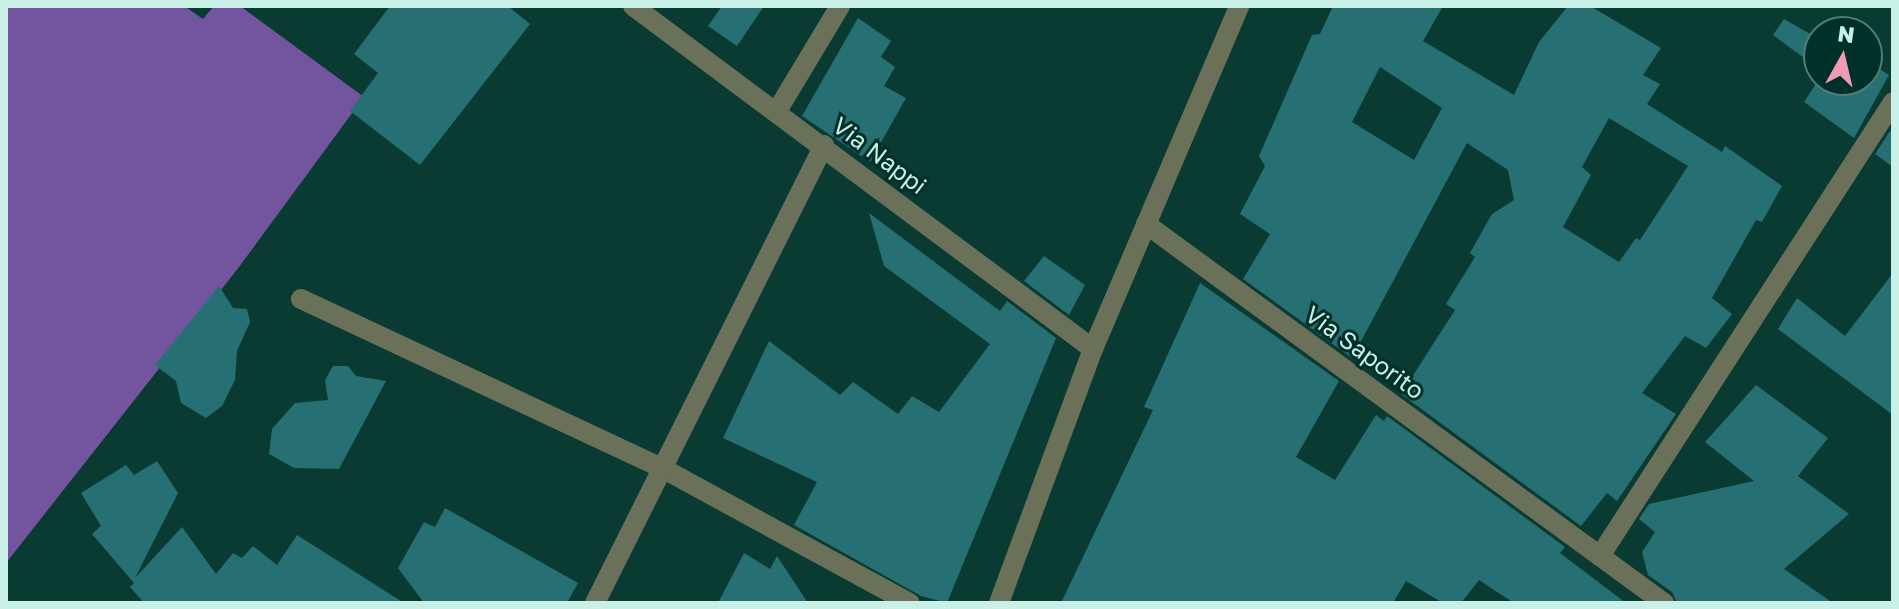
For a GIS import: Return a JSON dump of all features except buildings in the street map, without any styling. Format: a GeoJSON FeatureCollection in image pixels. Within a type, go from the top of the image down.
{"type":"FeatureCollection","features":[{"type":"Feature","properties":{"kind":"street","name":"Via Nappi"},"geometry":{"type":"LineString","coordinates":[[633,6],[824,145],[1093,349]]}},
{"type":"Feature","properties":{"kind":"street"},"geometry":{"type":"LineString","coordinates":[[777,111],[840,6]]}},
{"type":"Feature","properties":{"kind":"street"},"geometry":{"type":"LineString","coordinates":[[999,603],[1093,349],[1239,6]]}},
{"type":"Feature","properties":{"kind":"street"},"geometry":{"type":"LineString","coordinates":[[1600,556],[1893,102]]}},
{"type":"Feature","properties":{"kind":"street"},"geometry":{"type":"LineString","coordinates":[[595,603],[824,145]]}},
{"type":"Feature","properties":{"kind":"street","name":"Via Saporito"},"geometry":{"type":"LineString","coordinates":[[1146,224],[1664,603]]}},
{"type":"Feature","properties":{"kind":"street"},"geometry":{"type":"LineString","coordinates":[[301,299],[662,468],[910,603]]}},
{"type":"Feature","properties":{"kind":"shaded area"},"geometry":{"type":"Polygon","coordinates":[[[6,6],[184,6],[203,19],[214,6],[240,6],[364,97],[239,267],[6,563],[6,6]]]}}]}
